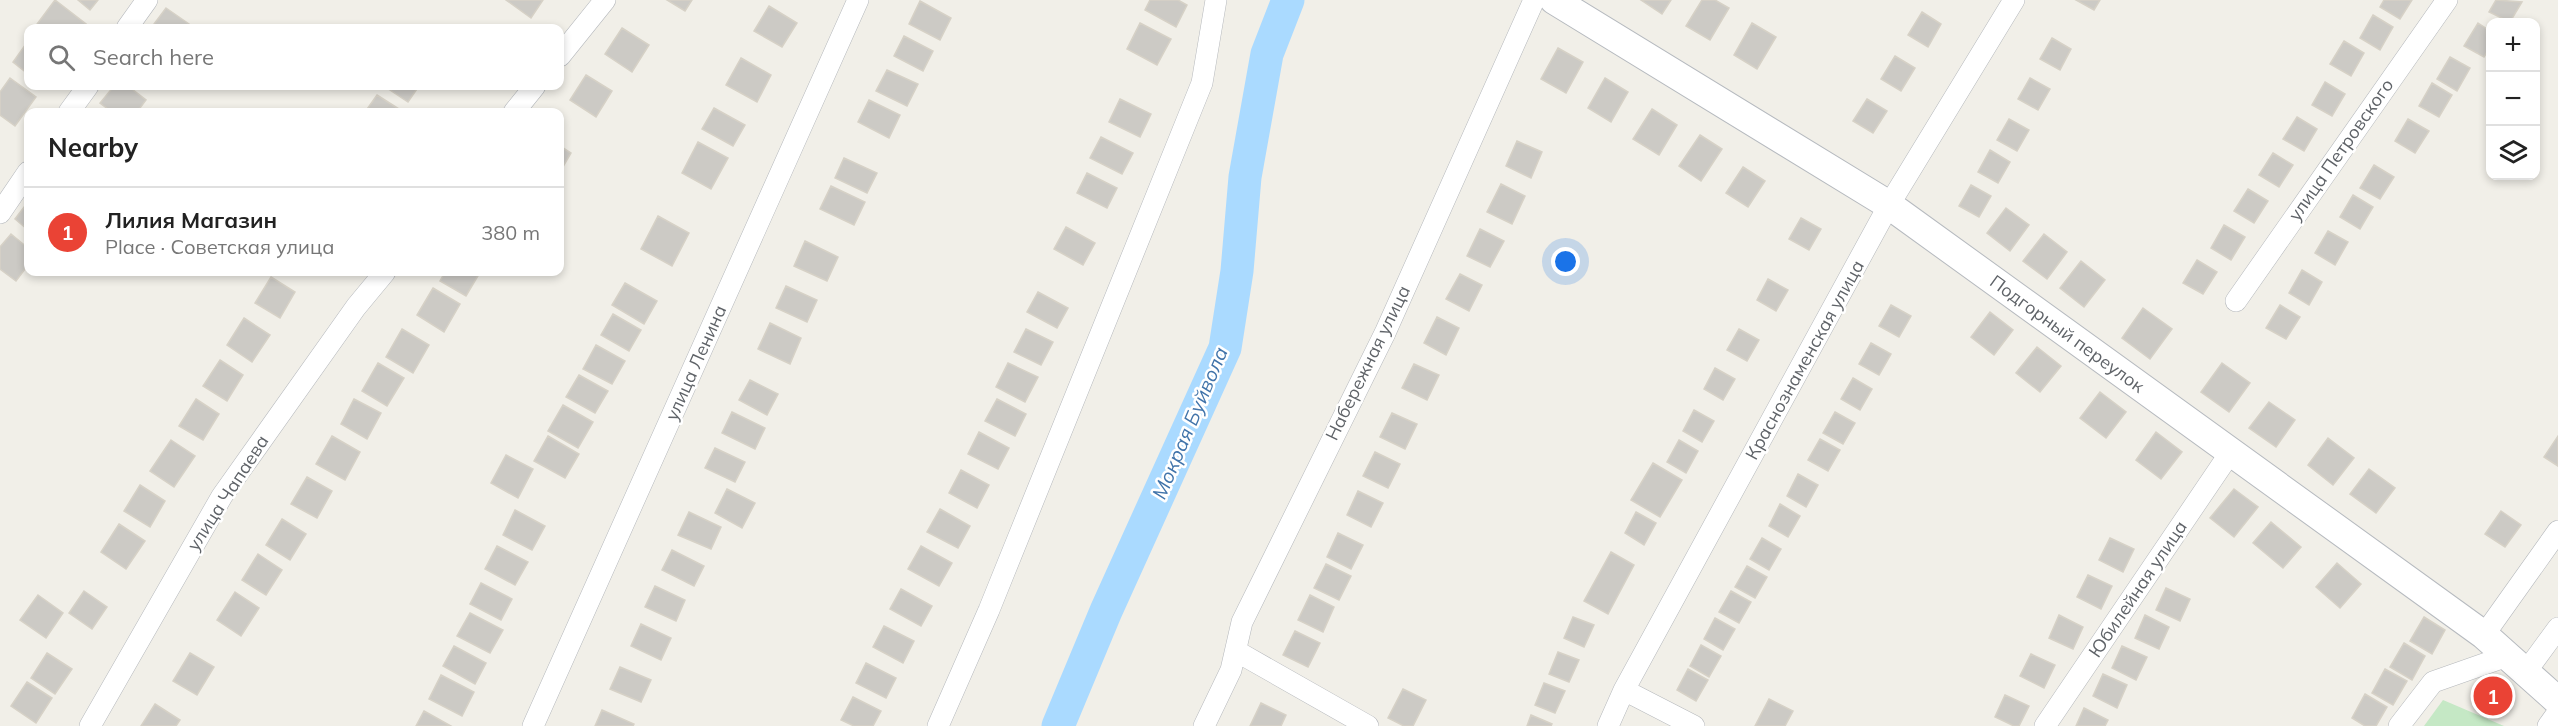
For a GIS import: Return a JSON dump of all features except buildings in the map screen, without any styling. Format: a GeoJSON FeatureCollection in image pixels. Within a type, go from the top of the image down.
{"type":"FeatureCollection","features":[{"type":"Feature","properties":{"kind":"main road","name":"Подгорный переулок"},"geometry":{"type":"LineString","coordinates":[[1554,0],[1889,206],[2484,635],[2558,701]]}},
{"type":"Feature","properties":{"kind":"street"},"geometry":{"type":"LineString","coordinates":[[130,24],[147,0]]}},
{"type":"Feature","properties":{"kind":"street"},"geometry":{"type":"LineString","coordinates":[[564,51],[604,0]]}},
{"type":"Feature","properties":{"kind":"street","name":"улица Ленина"},"geometry":{"type":"LineString","coordinates":[[533,726],[858,0]]}},
{"type":"Feature","properties":{"kind":"street"},"geometry":{"type":"LineString","coordinates":[[938,726],[989,610],[1202,83],[1216,0]]}},
{"type":"Feature","properties":{"kind":"street","name":"Набережная улица"},"geometry":{"type":"LineString","coordinates":[[1204,726],[1231,670],[1242,622],[1384,333],[1534,0]]}},
{"type":"Feature","properties":{"kind":"street","name":"Краснознаменская улица"},"geometry":{"type":"LineString","coordinates":[[1608,726],[1624,690],[1889,206],[2014,0]]}},
{"type":"Feature","properties":{"kind":"street","name":"улица Петровского"},"geometry":{"type":"LineString","coordinates":[[2236,301],[2447,0]]}},
{"type":"Feature","properties":{"kind":"street"},"geometry":{"type":"LineString","coordinates":[[72,108],[85,90]]}},
{"type":"Feature","properties":{"kind":"street"},"geometry":{"type":"LineString","coordinates":[[517,108],[532,90]]}},
{"type":"Feature","properties":{"kind":"street"},"geometry":{"type":"LineString","coordinates":[[0,213],[24,178]]}},
{"type":"Feature","properties":{"kind":"street","name":"улица Чапаева"},"geometry":{"type":"LineString","coordinates":[[90,726],[222,496],[356,307],[382,276]]}},
{"type":"Feature","properties":{"kind":"street","name":"Юбилейная улица"},"geometry":{"type":"LineString","coordinates":[[2045,726],[2230,453]]}},
{"type":"Feature","properties":{"kind":"street"},"geometry":{"type":"LineString","coordinates":[[2484,635],[2558,531]]}},
{"type":"Feature","properties":{"kind":"street"},"geometry":{"type":"LineString","coordinates":[[2399,726],[2433,682],[2516,664],[2558,628]]}},
{"type":"Feature","properties":{"kind":"street"},"geometry":{"type":"LineString","coordinates":[[1236,651],[1368,726]]}},
{"type":"Feature","properties":{"kind":"street"},"geometry":{"type":"LineString","coordinates":[[1624,690],[1694,726]]}},
{"type":"Feature","properties":{"kind":"street"},"geometry":{"type":"LineString","coordinates":[[2548,726],[2558,712]]}},
{"type":"Feature","properties":{"kind":"green space"},"geometry":{"type":"Polygon","coordinates":[[[2443,700],[2504,726],[2424,726],[2443,700]]]}},
{"type":"Feature","properties":{"kind":"waterway","name":"Мокрая Буйвола"},"geometry":{"type":"LineString","coordinates":[[1058,726],[1106,611],[1225,348],[1237,271],[1245,177],[1267,54],[1288,0]]}},
{"type":"Feature","properties":{"kind":"place","name":"Лилия Магазин"},"geometry":{"type":"Point","coordinates":[2493,696]}}]}
